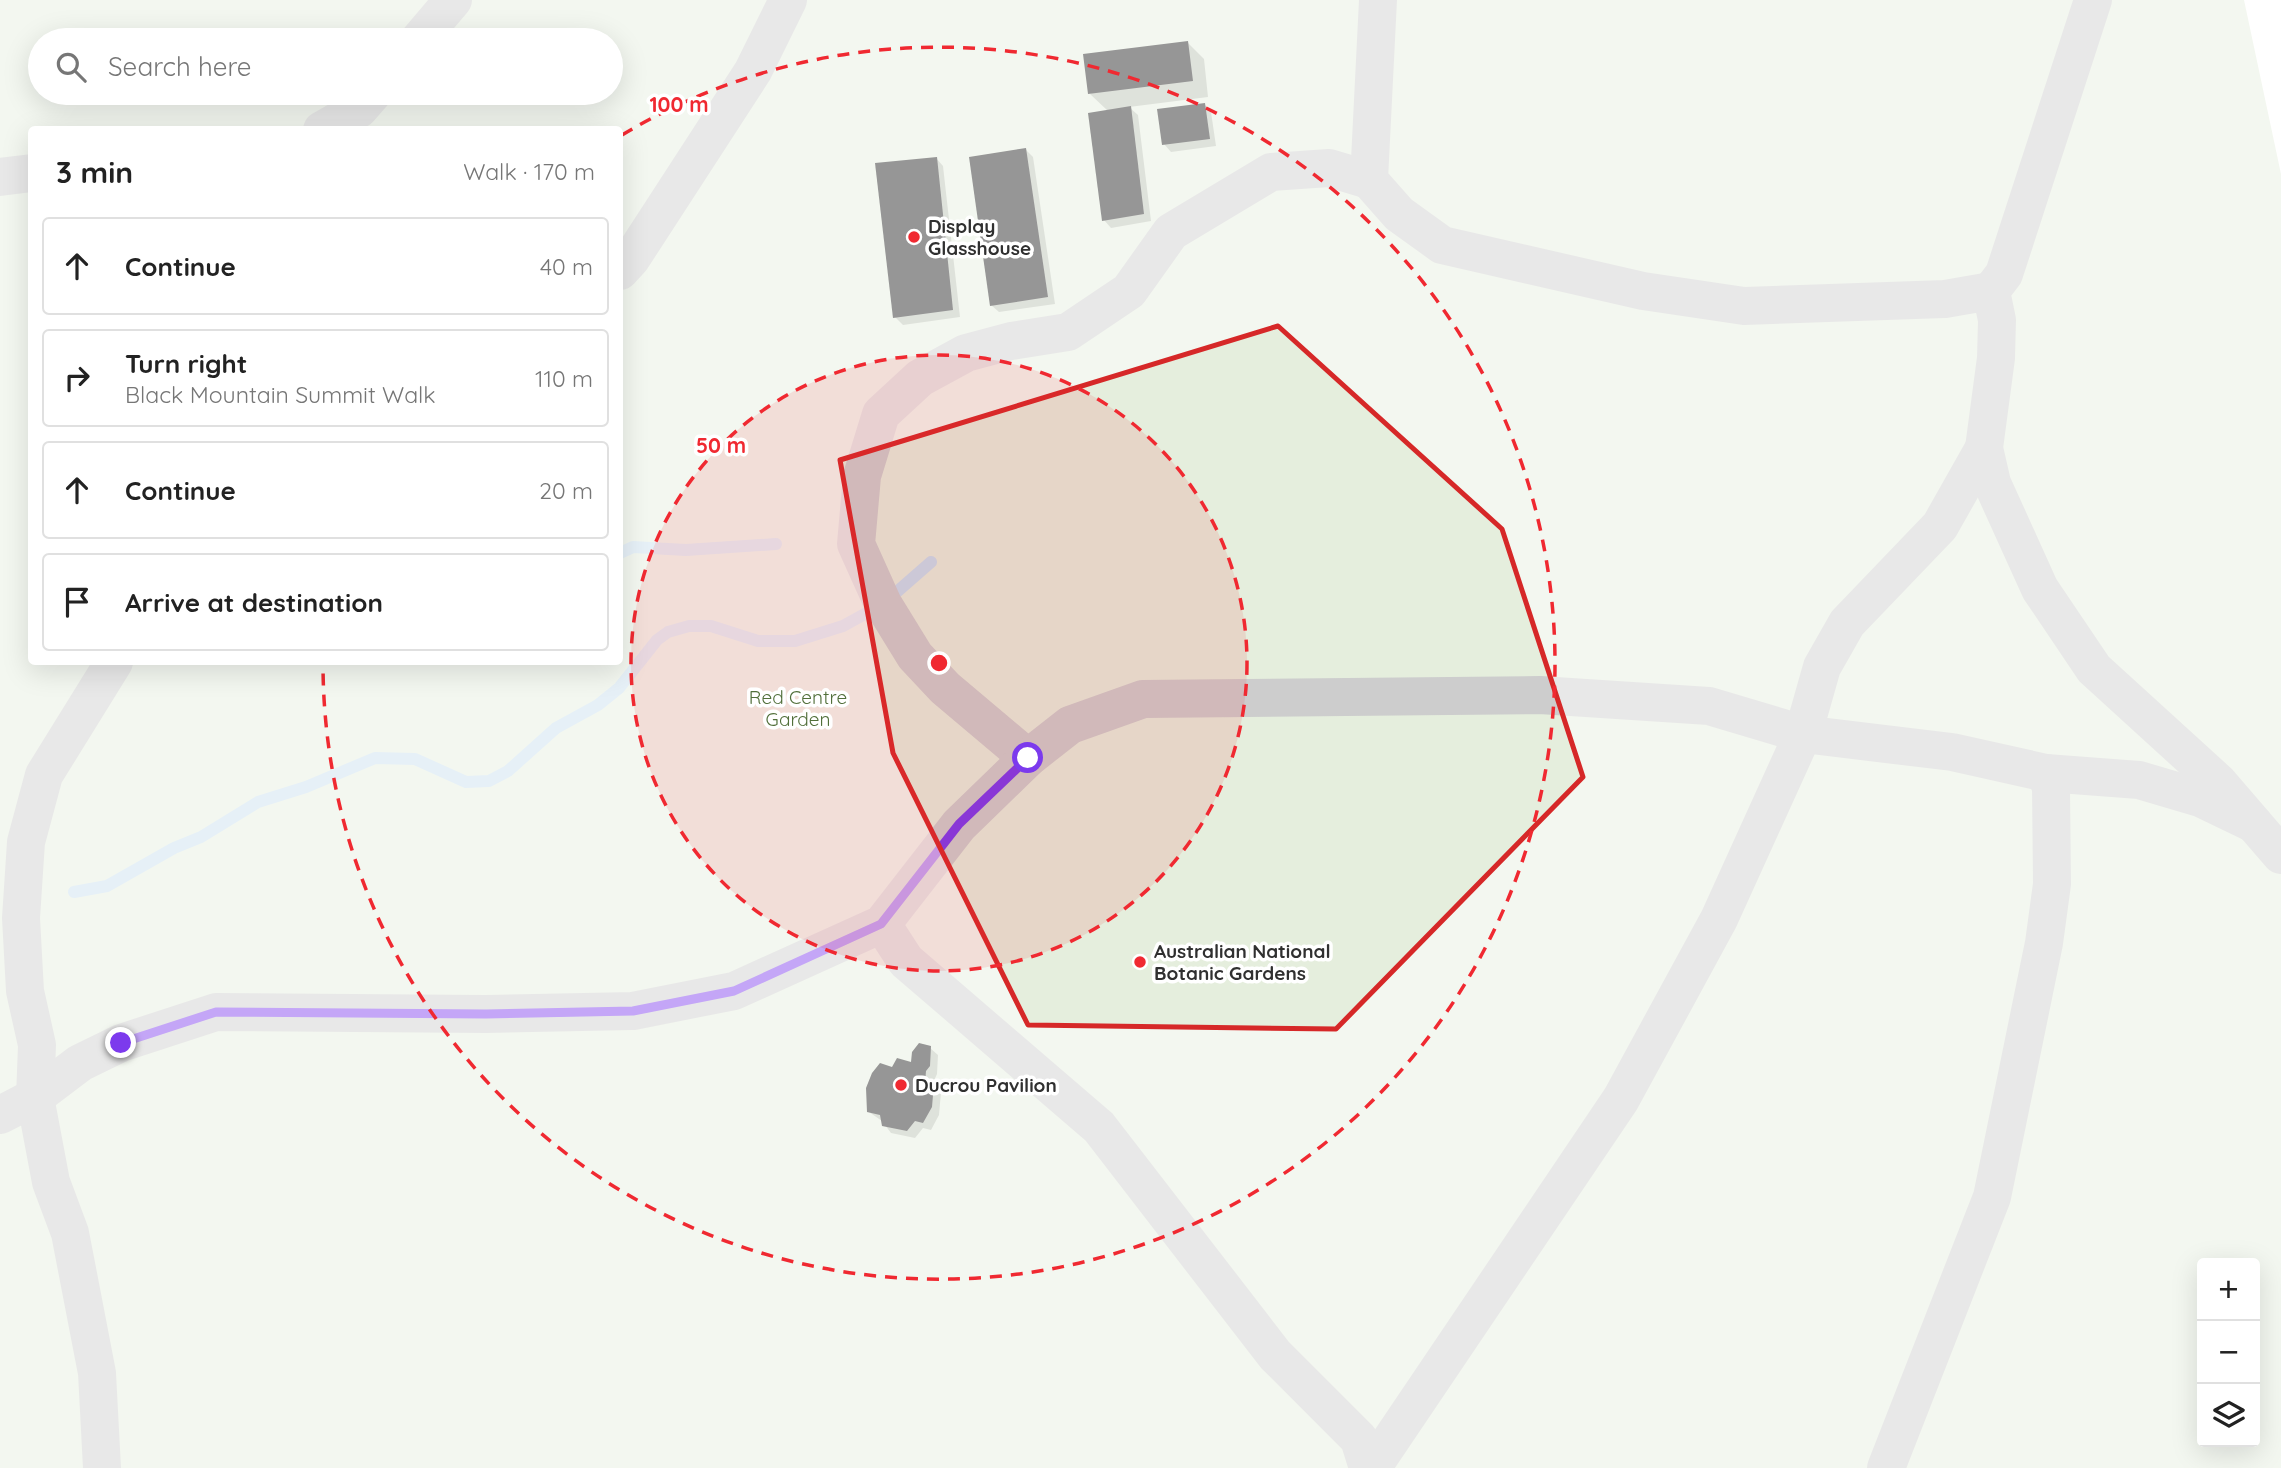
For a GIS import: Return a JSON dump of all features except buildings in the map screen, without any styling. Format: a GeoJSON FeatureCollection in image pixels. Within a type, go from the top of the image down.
{"type":"FeatureCollection","features":[{"type":"Feature","properties":{"kind":"lane"},"geometry":{"type":"LineString","coordinates":[[429,28],[453,0]]}},
{"type":"Feature","properties":{"kind":"lane"},"geometry":{"type":"LineString","coordinates":[[623,268],[753,71],[788,0]]}},
{"type":"Feature","properties":{"kind":"lane"},"geometry":{"type":"LineString","coordinates":[[1369,180],[1378,0]]}},
{"type":"Feature","properties":{"kind":"lane"},"geometry":{"type":"LineString","coordinates":[[2093,0],[2008,263],[1991,290],[1997,320],[1996,358],[1984,448],[1992,483],[2040,589],[2094,669],[2218,782],[2281,855]]}},
{"type":"Feature","properties":{"kind":"lane"},"geometry":{"type":"LineString","coordinates":[[329,126],[362,105]]}},
{"type":"Feature","properties":{"kind":"lane"},"geometry":{"type":"LineString","coordinates":[[1028,758],[946,688],[915,656],[883,604],[856,544],[862,476],[881,414],[920,378],[966,354],[1010,341],[1068,332],[1129,290],[1171,232],[1271,172],[1329,168],[1369,180],[1399,214],[1442,245],[1643,291],[1744,306],[1945,299],[1991,290]]}},
{"type":"Feature","properties":{"kind":"lane"},"geometry":{"type":"LineString","coordinates":[[0,177],[28,174]]}},
{"type":"Feature","properties":{"kind":"lane"},"geometry":{"type":"LineString","coordinates":[[1370,1468],[1620,1099],[1719,919],[1803,734],[1822,667],[1847,624],[1940,526],[1984,448]]}},
{"type":"Feature","properties":{"kind":"lane"},"geometry":{"type":"LineString","coordinates":[[102,1468],[97,1373],[70,1233],[51,1182],[36,1097],[37,1045],[25,991],[21,918],[26,842],[44,775],[112,665]]}},
{"type":"Feature","properties":{"kind":"lane"},"geometry":{"type":"LineString","coordinates":[[0,1115],[36,1097],[80,1063],[121,1043],[216,1012],[486,1014],[633,1011],[734,991],[881,924],[959,824],[1028,758],[1070,725],[1143,699],[1540,695],[1709,706],[1803,734],[1952,752],[2046,773],[2139,780],[2200,798],[2254,824]]}},
{"type":"Feature","properties":{"kind":"lane"},"geometry":{"type":"LineString","coordinates":[[1886,1468],[1992,1197],[2046,931],[2052,884],[2051,788],[2046,773]]}},
{"type":"Feature","properties":{"kind":"lane"},"geometry":{"type":"LineString","coordinates":[[881,924],[906,961],[1098,1127],[1275,1355],[1359,1439],[1370,1468]]}},
{"type":"Feature","properties":{"kind":"highlighted area"},"geometry":{"type":"Polygon","coordinates":[[[1278,326],[1502,529],[1583,777],[1336,1029],[1028,1025],[893,753],[840,460],[1278,326]]]}},
{"type":"Feature","properties":{"kind":"green space","name":"Australian National Botanic Gardens"},"geometry":{"type":"Polygon","coordinates":[[[0,0],[2244,0],[2281,174],[2281,1468],[0,1468],[0,0]]]}},
{"type":"Feature","properties":{"kind":"waterway"},"geometry":{"type":"LineString","coordinates":[[623,552],[633,547],[686,550],[776,544]]}},
{"type":"Feature","properties":{"kind":"waterway"},"geometry":{"type":"LineString","coordinates":[[74,892],[107,886],[174,848],[201,837],[258,802],[306,787],[375,758],[415,759],[466,782],[489,781],[508,771],[556,728],[598,705],[619,688],[657,640],[668,632],[689,626],[711,626],[758,641],[795,641],[843,626],[883,604],[931,562]]}},
{"type":"Feature","properties":{"kind":"place","name":"Display Glasshouse"},"geometry":{"type":"Point","coordinates":[914,237]}},
{"type":"Feature","properties":{"kind":"place","name":"Australian National Botanic Gardens"},"geometry":{"type":"Point","coordinates":[1140,962]}},
{"type":"Feature","properties":{"kind":"place","name":"Ducrou Pavilion"},"geometry":{"type":"Point","coordinates":[901,1085]}},
{"type":"Feature","properties":{"kind":"route"},"geometry":{"type":"LineString","coordinates":[[121,1043],[216,1012],[486,1014],[633,1011],[734,991],[881,924],[959,824],[1028,758]]}},
{"type":"Feature","properties":{"kind":"park label","name":"Red Centre Garden"},"geometry":{"type":"Point","coordinates":[798,708]}}]}
